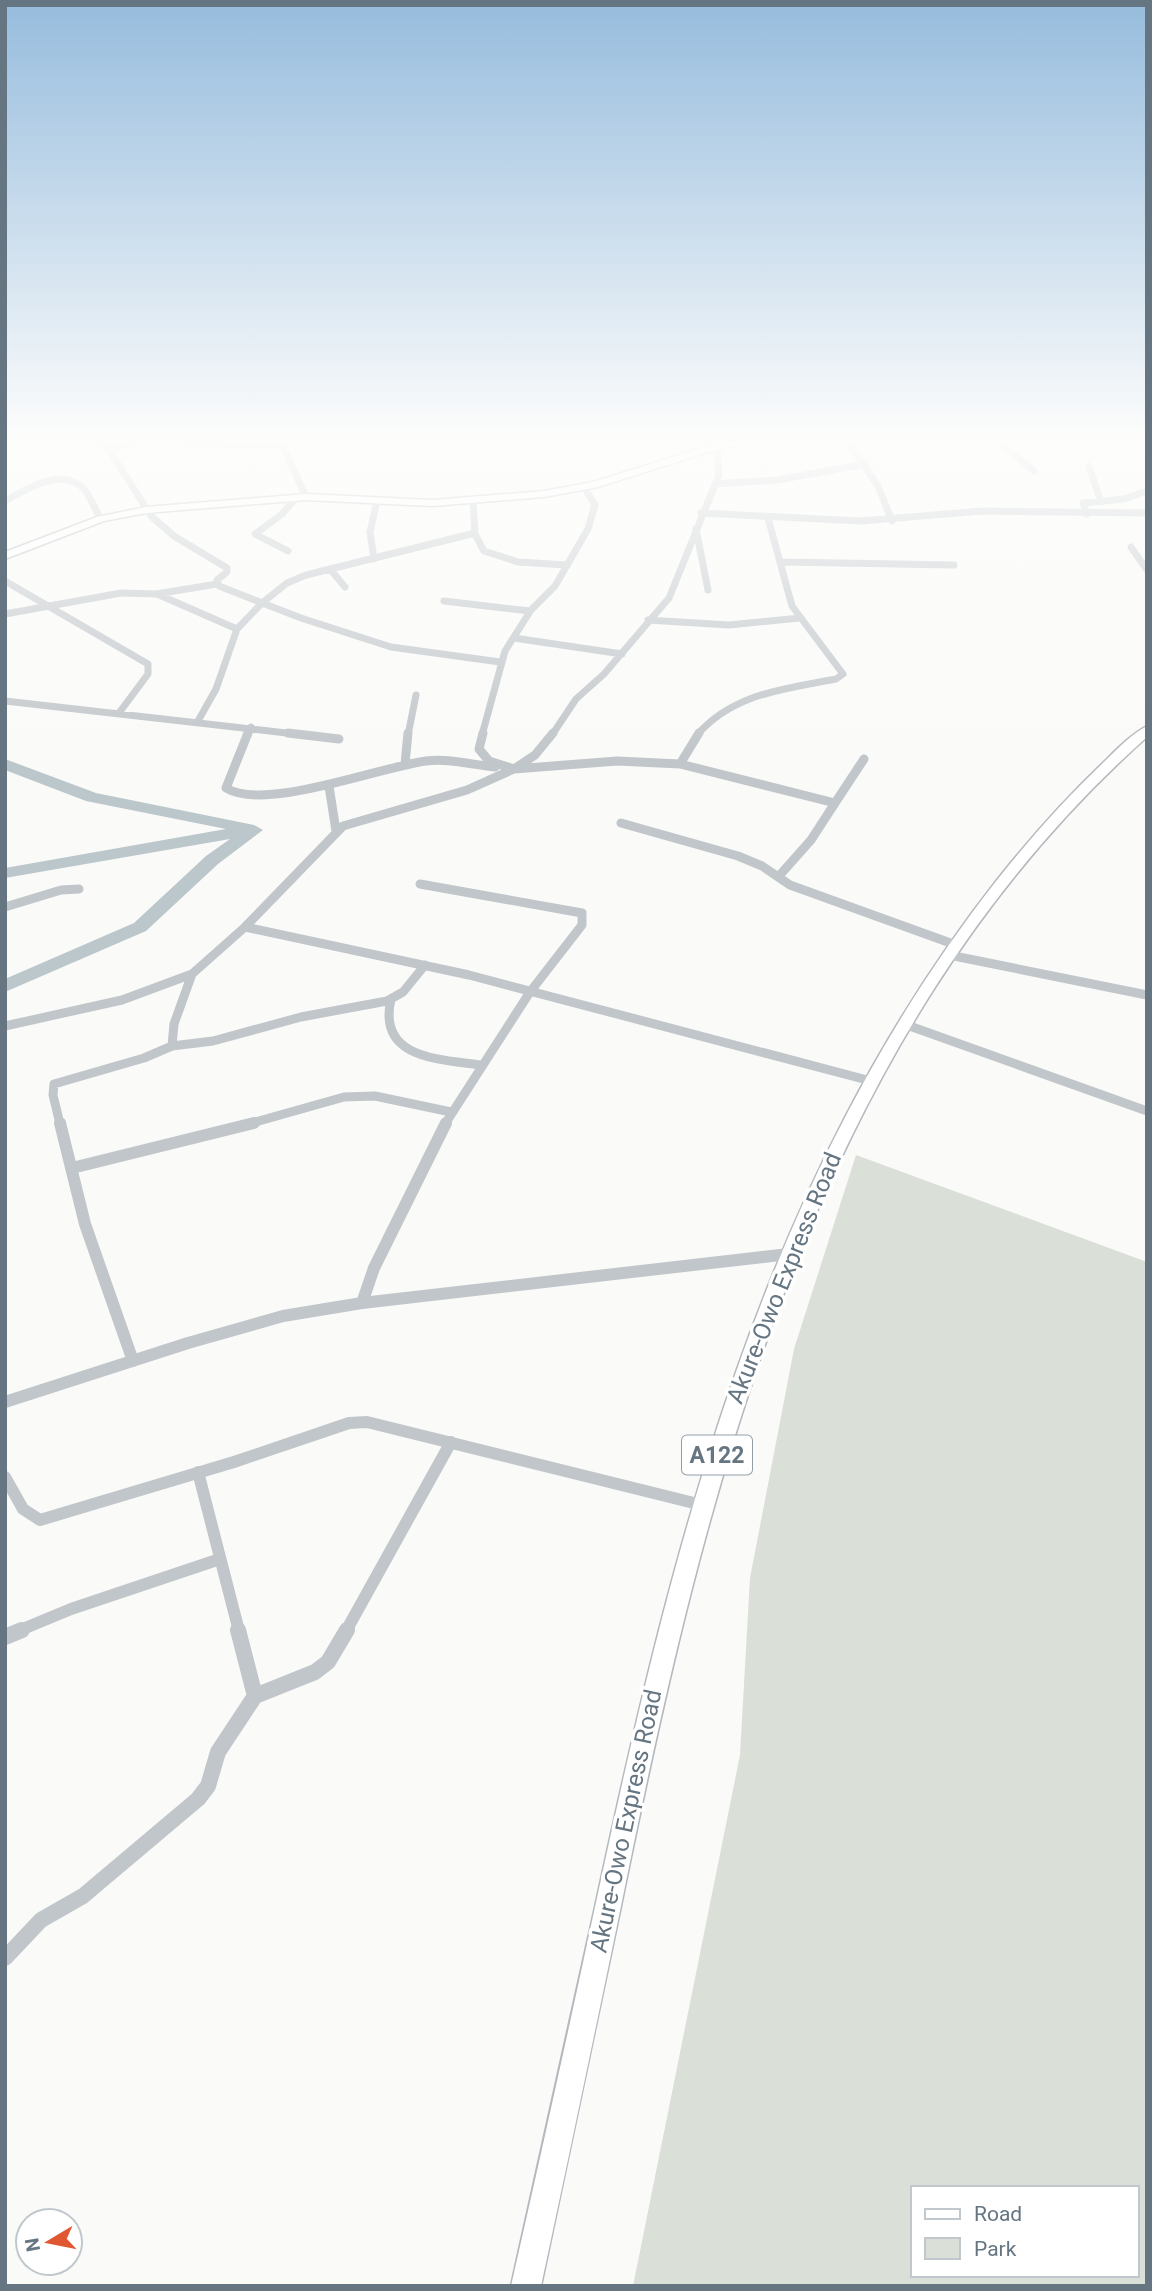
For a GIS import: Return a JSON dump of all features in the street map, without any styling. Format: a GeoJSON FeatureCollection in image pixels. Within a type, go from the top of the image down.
{"type":"FeatureCollection","features":[{"type":"Feature","properties":{"kind":"highway","name":"Akure-Owo Express Road"},"geometry":{"type":"LineString","coordinates":[[526,2286],[641,1741],[702,1505],[737,1390],[814,1191],[904,1024],[952,950],[1026,854],[1076,799],[1147,730]]}},
{"type":"Feature","properties":{"kind":"main road"},"geometry":{"type":"LineString","coordinates":[[5,556],[42,542]]}},
{"type":"Feature","properties":{"kind":"street"},"geometry":{"type":"LineString","coordinates":[[185,542],[224,564],[227,572],[217,580],[217,584]]}},
{"type":"Feature","properties":{"kind":"street"},"geometry":{"type":"LineString","coordinates":[[270,542],[288,551]]}},
{"type":"Feature","properties":{"kind":"street"},"geometry":{"type":"LineString","coordinates":[[372,542],[374,559]]}},
{"type":"Feature","properties":{"kind":"street"},"geometry":{"type":"LineString","coordinates":[[198,722],[216,689],[237,629],[262,603],[295,579],[440,542]]}},
{"type":"Feature","properties":{"kind":"street"},"geometry":{"type":"LineString","coordinates":[[478,542],[481,549],[496,557],[567,565]]}},
{"type":"Feature","properties":{"kind":"street"},"geometry":{"type":"LineString","coordinates":[[509,768],[489,761],[479,749],[500,662],[530,611],[555,586],[579,542]]}},
{"type":"Feature","properties":{"kind":"street"},"geometry":{"type":"LineString","coordinates":[[5,1026],[111,1003],[192,974],[245,927],[336,831],[367,817],[467,790],[509,768],[546,744],[576,699],[622,654],[669,598],[690,542]]}},
{"type":"Feature","properties":{"kind":"street"},"geometry":{"type":"LineString","coordinates":[[698,542],[708,590]]}},
{"type":"Feature","properties":{"kind":"street"},"geometry":{"type":"LineString","coordinates":[[680,764],[692,737],[731,704],[761,694],[836,679],[843,674],[800,618],[786,590],[775,542]]}},
{"type":"Feature","properties":{"kind":"street"},"geometry":{"type":"LineString","coordinates":[[1131,547],[1147,570]]}},
{"type":"Feature","properties":{"kind":"street"},"geometry":{"type":"LineString","coordinates":[[781,562],[954,565]]}},
{"type":"Feature","properties":{"kind":"street"},"geometry":{"type":"LineString","coordinates":[[330,569],[345,587]]}},
{"type":"Feature","properties":{"kind":"street"},"geometry":{"type":"LineString","coordinates":[[5,582],[150,667],[148,674],[119,713]]}},
{"type":"Feature","properties":{"kind":"street"},"geometry":{"type":"LineString","coordinates":[[5,614],[44,605],[137,592],[156,594],[217,584],[262,603],[391,647],[500,662]]}},
{"type":"Feature","properties":{"kind":"street"},"geometry":{"type":"LineString","coordinates":[[156,594],[237,629]]}},
{"type":"Feature","properties":{"kind":"street"},"geometry":{"type":"LineString","coordinates":[[444,601],[530,611]]}},
{"type":"Feature","properties":{"kind":"street"},"geometry":{"type":"LineString","coordinates":[[649,621],[729,625],[800,618]]}},
{"type":"Feature","properties":{"kind":"street"},"geometry":{"type":"LineString","coordinates":[[514,638],[622,654]]}},
{"type":"Feature","properties":{"kind":"street"},"geometry":{"type":"LineString","coordinates":[[405,764],[405,748],[416,695]]}},
{"type":"Feature","properties":{"kind":"street"},"geometry":{"type":"LineString","coordinates":[[5,701],[339,738]]}},
{"type":"Feature","properties":{"kind":"street"},"geometry":{"type":"LineString","coordinates":[[251,727],[226,788],[239,792],[279,794],[329,786],[405,764],[439,760],[509,768],[617,761],[680,764],[835,803]]}},
{"type":"Feature","properties":{"kind":"street"},"geometry":{"type":"LineString","coordinates":[[779,876],[811,840],[864,759]]}},
{"type":"Feature","properties":{"kind":"street"},"geometry":{"type":"LineString","coordinates":[[329,786],[336,831]]}},
{"type":"Feature","properties":{"kind":"street"},"geometry":{"type":"LineString","coordinates":[[621,823],[729,853],[779,876],[790,884],[952,950],[1147,995]]}},
{"type":"Feature","properties":{"kind":"street"},"geometry":{"type":"LineString","coordinates":[[362,1303],[374,1268],[451,1112],[530,992],[582,925],[582,913],[576,910],[420,884]]}},
{"type":"Feature","properties":{"kind":"street"},"geometry":{"type":"LineString","coordinates":[[5,907],[61,890],[79,888]]}},
{"type":"Feature","properties":{"kind":"street"},"geometry":{"type":"LineString","coordinates":[[245,927],[425,965],[871,1082]]}},
{"type":"Feature","properties":{"kind":"street"},"geometry":{"type":"LineString","coordinates":[[133,1361],[85,1224],[53,1094],[54,1084],[144,1058],[172,1046],[204,1043],[301,1017],[391,999],[403,992],[425,965]]}},
{"type":"Feature","properties":{"kind":"street"},"geometry":{"type":"LineString","coordinates":[[172,1046],[177,1013],[192,974]]}},
{"type":"Feature","properties":{"kind":"street"},"geometry":{"type":"LineString","coordinates":[[391,999],[389,1029],[408,1048],[422,1054],[481,1065]]}},
{"type":"Feature","properties":{"kind":"street"},"geometry":{"type":"LineString","coordinates":[[904,1024],[1147,1111]]}},
{"type":"Feature","properties":{"kind":"street"},"geometry":{"type":"LineString","coordinates":[[72,1168],[192,1140],[344,1097],[375,1096],[451,1112]]}},
{"type":"Feature","properties":{"kind":"street"},"geometry":{"type":"LineString","coordinates":[[5,1402],[284,1317],[362,1303],[789,1254]]}},
{"type":"Feature","properties":{"kind":"street"},"geometry":{"type":"LineString","coordinates":[[5,1477],[26,1514],[32,1519],[40,1520],[198,1472],[245,1461],[358,1422],[451,1442],[702,1505]]}},
{"type":"Feature","properties":{"kind":"street"},"geometry":{"type":"LineString","coordinates":[[5,1958],[41,1920],[83,1896],[198,1799],[208,1786],[218,1752],[255,1696],[315,1672],[328,1662],[401,1538],[451,1442]]}},
{"type":"Feature","properties":{"kind":"street"},"geometry":{"type":"LineString","coordinates":[[198,1472],[255,1696]]}},
{"type":"Feature","properties":{"kind":"street"},"geometry":{"type":"LineString","coordinates":[[5,1637],[71,1609],[220,1559]]}},
{"type":"Feature","properties":{"kind":"green space"},"geometry":{"type":"Polygon","coordinates":[[[856,1155],[1147,1262],[1147,2286],[633,2286],[740,1755],[750,1578],[794,1349],[856,1155]]]}},
{"type":"Feature","properties":{"kind":"waterway"},"geometry":{"type":"LineString","coordinates":[[5,764],[92,797],[254,830],[212,860],[140,927],[5,986]]}},
{"type":"Feature","properties":{"kind":"waterway"},"geometry":{"type":"LineString","coordinates":[[5,873],[241,832]]}}]}
